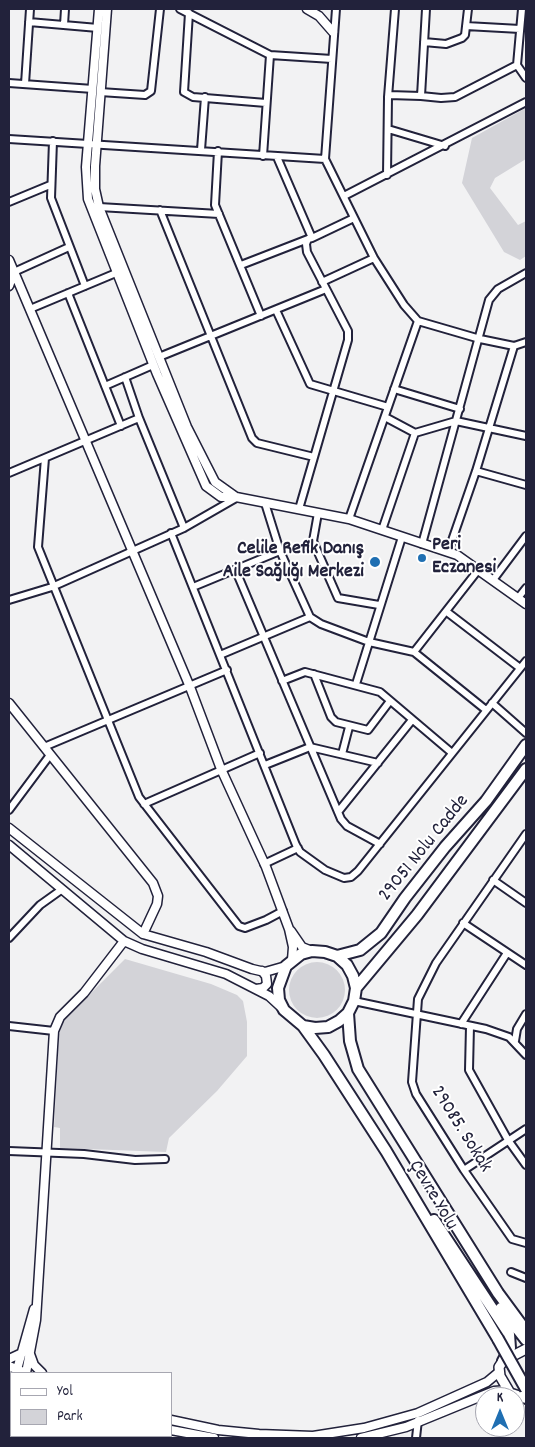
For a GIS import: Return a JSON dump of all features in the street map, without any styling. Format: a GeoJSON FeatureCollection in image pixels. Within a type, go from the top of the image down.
{"type":"FeatureCollection","features":[{"type":"Feature","properties":{"kind":"main road","name":"29051 Nolu Cadde"},"geometry":{"type":"LineString","coordinates":[[312,951],[325,952],[337,956],[360,950],[381,933],[405,898],[445,847],[486,801],[526,745]]}},
{"type":"Feature","properties":{"kind":"main road","name":"29051 Nolu Cadde"},"geometry":{"type":"LineString","coordinates":[[356,988],[418,915],[526,769]]}},
{"type":"Feature","properties":{"kind":"main road"},"geometry":{"type":"LineString","coordinates":[[312,951],[289,963],[278,988],[279,1000],[284,1010],[303,1026],[315,1028],[328,1027],[339,1021],[348,1012],[354,1001],[356,988],[353,976],[347,965],[337,956]]}},
{"type":"Feature","properties":{"kind":"main road","name":"Çevre Yolu"},"geometry":{"type":"LineString","coordinates":[[348,1012],[350,1041],[358,1069],[404,1145],[502,1298],[526,1332]]}},
{"type":"Feature","properties":{"kind":"main road","name":"Çevre Yolu"},"geometry":{"type":"LineString","coordinates":[[303,1026],[319,1047],[367,1123],[498,1339],[521,1387]]}},
{"type":"Feature","properties":{"kind":"main road"},"geometry":{"type":"LineString","coordinates":[[367,1123],[395,1161],[509,1334],[510,1348],[499,1367],[499,1372],[506,1387]]}},
{"type":"Feature","properties":{"kind":"main road"},"geometry":{"type":"LineString","coordinates":[[404,1145],[415,1173],[503,1311],[526,1340]]}},
{"type":"Feature","properties":{"kind":"main road"},"geometry":{"type":"LineString","coordinates":[[502,1298],[526,1318]]}},
{"type":"Feature","properties":{"kind":"main road"},"geometry":{"type":"LineString","coordinates":[[503,1361],[526,1349]]}},
{"type":"Feature","properties":{"kind":"street"},"geometry":{"type":"LineString","coordinates":[[25,84],[30,9]]}},
{"type":"Feature","properties":{"kind":"street"},"geometry":{"type":"LineString","coordinates":[[64,25],[65,9]]}},
{"type":"Feature","properties":{"kind":"street"},"geometry":{"type":"LineString","coordinates":[[99,9],[88,144],[88,199],[153,365],[206,486],[221,497],[237,497],[349,520],[448,552],[479,569],[526,604]]}},
{"type":"Feature","properties":{"kind":"street"},"geometry":{"type":"LineString","coordinates":[[107,9],[95,188],[99,207],[187,427],[211,476],[221,487],[237,497]]}},
{"type":"Feature","properties":{"kind":"street"},"geometry":{"type":"LineString","coordinates":[[100,92],[145,94],[152,91],[160,9]]}},
{"type":"Feature","properties":{"kind":"street"},"geometry":{"type":"LineString","coordinates":[[307,9],[319,16],[333,32]]}},
{"type":"Feature","properties":{"kind":"street"},"geometry":{"type":"LineString","coordinates":[[336,9],[325,159],[374,258],[404,305],[418,321],[480,339],[514,346],[526,342]]}},
{"type":"Feature","properties":{"kind":"street"},"geometry":{"type":"LineString","coordinates":[[386,175],[395,9]]}},
{"type":"Feature","properties":{"kind":"street"},"geometry":{"type":"LineString","coordinates":[[421,96],[426,9]]}},
{"type":"Feature","properties":{"kind":"street"},"geometry":{"type":"LineString","coordinates":[[424,42],[453,42],[465,34],[468,9]]}},
{"type":"Feature","properties":{"kind":"street"},"geometry":{"type":"LineString","coordinates":[[522,9],[517,65],[526,78]]}},
{"type":"Feature","properties":{"kind":"street"},"geometry":{"type":"LineString","coordinates":[[266,103],[193,96],[184,92],[185,11],[270,55],[332,59]]}},
{"type":"Feature","properties":{"kind":"street"},"geometry":{"type":"LineString","coordinates":[[29,22],[98,28]]}},
{"type":"Feature","properties":{"kind":"street"},"geometry":{"type":"LineString","coordinates":[[466,26],[520,29]]}},
{"type":"Feature","properties":{"kind":"street"},"geometry":{"type":"LineString","coordinates":[[263,156],[270,55]]}},
{"type":"Feature","properties":{"kind":"street"},"geometry":{"type":"LineString","coordinates":[[389,95],[441,98],[455,96],[517,65]]}},
{"type":"Feature","properties":{"kind":"street"},"geometry":{"type":"LineString","coordinates":[[9,83],[93,89]]}},
{"type":"Feature","properties":{"kind":"street"},"geometry":{"type":"LineString","coordinates":[[202,150],[205,97]]}},
{"type":"Feature","properties":{"kind":"street"},"geometry":{"type":"LineString","coordinates":[[344,196],[445,146],[526,102]]}},
{"type":"Feature","properties":{"kind":"street"},"geometry":{"type":"LineString","coordinates":[[388,129],[445,146]]}},
{"type":"Feature","properties":{"kind":"street"},"geometry":{"type":"LineString","coordinates":[[9,139],[325,159]]}},
{"type":"Feature","properties":{"kind":"street"},"geometry":{"type":"LineString","coordinates":[[53,141],[50,185],[52,205],[85,286]]}},
{"type":"Feature","properties":{"kind":"street"},"geometry":{"type":"LineString","coordinates":[[218,151],[214,199],[218,214],[261,316]]}},
{"type":"Feature","properties":{"kind":"street"},"geometry":{"type":"LineString","coordinates":[[276,157],[310,239],[307,252],[348,331],[348,340],[299,510]]}},
{"type":"Feature","properties":{"kind":"street"},"geometry":{"type":"LineString","coordinates":[[9,202],[50,185]]}},
{"type":"Feature","properties":{"kind":"street"},"geometry":{"type":"LineString","coordinates":[[99,207],[218,214]]}},
{"type":"Feature","properties":{"kind":"street"},"geometry":{"type":"LineString","coordinates":[[160,210],[252,438],[257,443],[314,457]]}},
{"type":"Feature","properties":{"kind":"street"},"geometry":{"type":"LineString","coordinates":[[241,265],[310,239],[354,218]]}},
{"type":"Feature","properties":{"kind":"street"},"geometry":{"type":"LineString","coordinates":[[9,286],[14,272],[69,247]]}},
{"type":"Feature","properties":{"kind":"street"},"geometry":{"type":"LineString","coordinates":[[322,282],[374,258]]}},
{"type":"Feature","properties":{"kind":"street"},"geometry":{"type":"LineString","coordinates":[[9,260],[190,687],[221,769],[283,911],[292,947],[289,963],[275,971],[262,971],[143,934],[9,828]]}},
{"type":"Feature","properties":{"kind":"street"},"geometry":{"type":"LineString","coordinates":[[30,309],[116,272]]}},
{"type":"Feature","properties":{"kind":"street"},"geometry":{"type":"LineString","coordinates":[[422,544],[480,339],[489,300],[493,294],[526,273]]}},
{"type":"Feature","properties":{"kind":"street"},"geometry":{"type":"LineString","coordinates":[[159,357],[326,290]]}},
{"type":"Feature","properties":{"kind":"street"},"geometry":{"type":"LineString","coordinates":[[68,293],[121,426]]}},
{"type":"Feature","properties":{"kind":"street"},"geometry":{"type":"LineString","coordinates":[[276,310],[310,384],[388,407]]}},
{"type":"Feature","properties":{"kind":"street"},"geometry":{"type":"LineString","coordinates":[[349,520],[418,321]]}},
{"type":"Feature","properties":{"kind":"street"},"geometry":{"type":"LineString","coordinates":[[448,552],[476,471],[514,346]]}},
{"type":"Feature","properties":{"kind":"street"},"geometry":{"type":"LineString","coordinates":[[105,386],[153,365]]}},
{"type":"Feature","properties":{"kind":"street"},"geometry":{"type":"LineString","coordinates":[[125,378],[139,418],[184,528]]}},
{"type":"Feature","properties":{"kind":"street"},"geometry":{"type":"LineString","coordinates":[[394,389],[460,409]]}},
{"type":"Feature","properties":{"kind":"street"},"geometry":{"type":"LineString","coordinates":[[385,417],[415,433],[456,421],[526,436]]}},
{"type":"Feature","properties":{"kind":"street"},"geometry":{"type":"LineString","coordinates":[[9,473],[139,418]]}},
{"type":"Feature","properties":{"kind":"street"},"geometry":{"type":"LineString","coordinates":[[382,530],[415,433]]}},
{"type":"Feature","properties":{"kind":"street"},"geometry":{"type":"LineString","coordinates":[[45,458],[37,542],[52,587],[139,797],[239,926],[244,928],[283,911]]}},
{"type":"Feature","properties":{"kind":"street"},"geometry":{"type":"LineString","coordinates":[[476,471],[526,485]]}},
{"type":"Feature","properties":{"kind":"street"},"geometry":{"type":"LineString","coordinates":[[9,600],[52,587],[184,528],[237,497]]}},
{"type":"Feature","properties":{"kind":"street"},"geometry":{"type":"LineString","coordinates":[[265,503],[280,551],[310,617],[321,624],[369,642],[414,652],[486,710]]}},
{"type":"Feature","properties":{"kind":"street"},"geometry":{"type":"LineString","coordinates":[[318,513],[313,541],[338,598],[379,605]]}},
{"type":"Feature","properties":{"kind":"street"},"geometry":{"type":"LineString","coordinates":[[171,533],[298,848],[325,870],[344,878],[351,877],[358,871],[526,661]]}},
{"type":"Feature","properties":{"kind":"street"},"geometry":{"type":"LineString","coordinates":[[493,580],[526,536]]}},
{"type":"Feature","properties":{"kind":"street"},"geometry":{"type":"LineString","coordinates":[[356,684],[379,605],[402,537]]}},
{"type":"Feature","properties":{"kind":"street"},"geometry":{"type":"LineString","coordinates":[[193,586],[236,571],[280,551]]}},
{"type":"Feature","properties":{"kind":"street"},"geometry":{"type":"LineString","coordinates":[[414,652],[479,569]]}},
{"type":"Feature","properties":{"kind":"street"},"geometry":{"type":"LineString","coordinates":[[236,571],[338,812],[346,826],[380,844]]}},
{"type":"Feature","properties":{"kind":"street"},"geometry":{"type":"LineString","coordinates":[[518,598],[526,588]]}},
{"type":"Feature","properties":{"kind":"street"},"geometry":{"type":"LineString","coordinates":[[447,612],[520,668]]}},
{"type":"Feature","properties":{"kind":"street"},"geometry":{"type":"LineString","coordinates":[[220,655],[310,617]]}},
{"type":"Feature","properties":{"kind":"street"},"geometry":{"type":"LineString","coordinates":[[44,747],[190,687],[226,670]]}},
{"type":"Feature","properties":{"kind":"street"},"geometry":{"type":"LineString","coordinates":[[282,681],[305,672],[356,684],[380,692],[452,753]]}},
{"type":"Feature","properties":{"kind":"street"},"geometry":{"type":"LineString","coordinates":[[314,674],[331,717],[336,722],[349,727],[368,730],[390,701]]}},
{"type":"Feature","properties":{"kind":"street"},"geometry":{"type":"LineString","coordinates":[[9,703],[153,883],[158,896],[157,904],[143,934]]}},
{"type":"Feature","properties":{"kind":"street"},"geometry":{"type":"LineString","coordinates":[[492,703],[526,732]]}},
{"type":"Feature","properties":{"kind":"street"},"geometry":{"type":"LineString","coordinates":[[338,812],[412,720]]}},
{"type":"Feature","properties":{"kind":"street"},"geometry":{"type":"LineString","coordinates":[[342,754],[349,727]]}},
{"type":"Feature","properties":{"kind":"street"},"geometry":{"type":"LineString","coordinates":[[265,765],[310,747],[378,763]]}},
{"type":"Feature","properties":{"kind":"street"},"geometry":{"type":"LineString","coordinates":[[144,804],[260,753]]}},
{"type":"Feature","properties":{"kind":"street"},"geometry":{"type":"LineString","coordinates":[[9,810],[50,755]]}},
{"type":"Feature","properties":{"kind":"street","name":"29085. Sokak"},"geometry":{"type":"LineString","coordinates":[[525,837],[462,923],[436,963],[418,999],[412,1082],[416,1094],[464,1170],[512,1238],[526,1243]]}},
{"type":"Feature","properties":{"kind":"street"},"geometry":{"type":"LineString","coordinates":[[9,845],[124,941],[142,949],[226,974],[256,989],[284,1010]]}},
{"type":"Feature","properties":{"kind":"street"},"geometry":{"type":"LineString","coordinates":[[264,864],[298,848]]}},
{"type":"Feature","properties":{"kind":"street"},"geometry":{"type":"LineString","coordinates":[[492,880],[526,903]]}},
{"type":"Feature","properties":{"kind":"street"},"geometry":{"type":"LineString","coordinates":[[9,938],[40,905],[61,890]]}},
{"type":"Feature","properties":{"kind":"street"},"geometry":{"type":"LineString","coordinates":[[462,923],[526,965]]}},
{"type":"Feature","properties":{"kind":"street"},"geometry":{"type":"LineString","coordinates":[[289,929],[302,947],[312,951]]}},
{"type":"Feature","properties":{"kind":"street"},"geometry":{"type":"LineString","coordinates":[[27,1372],[27,1353],[37,1300],[54,1031],[60,1017],[84,993],[124,941]]}},
{"type":"Feature","properties":{"kind":"street"},"geometry":{"type":"LineString","coordinates":[[461,1024],[507,953]]}},
{"type":"Feature","properties":{"kind":"street"},"geometry":{"type":"LineString","coordinates":[[256,989],[263,988],[267,984],[266,976],[262,971]]}},
{"type":"Feature","properties":{"kind":"street"},"geometry":{"type":"LineString","coordinates":[[354,1001],[498,1033],[514,1041],[526,1055]]}},
{"type":"Feature","properties":{"kind":"street"},"geometry":{"type":"LineString","coordinates":[[514,1041],[517,1029],[526,1014]]}},
{"type":"Feature","properties":{"kind":"street"},"geometry":{"type":"LineString","coordinates":[[9,1026],[54,1031]]}},
{"type":"Feature","properties":{"kind":"street"},"geometry":{"type":"LineString","coordinates":[[470,1026],[469,1070],[508,1140],[526,1165]]}},
{"type":"Feature","properties":{"kind":"street"},"geometry":{"type":"LineString","coordinates":[[464,1170],[526,1129]]}},
{"type":"Feature","properties":{"kind":"street"},"geometry":{"type":"LineString","coordinates":[[9,1151],[135,1160],[165,1159]]}},
{"type":"Feature","properties":{"kind":"street"},"geometry":{"type":"LineString","coordinates":[[511,1272],[526,1278]]}},
{"type":"Feature","properties":{"kind":"street"},"geometry":{"type":"LineString","coordinates":[[9,1359],[27,1353]]}},
{"type":"Feature","properties":{"kind":"street"},"geometry":{"type":"LineString","coordinates":[[9,1366],[17,1371],[27,1353]]}},
{"type":"Feature","properties":{"kind":"street"},"geometry":{"type":"LineString","coordinates":[[27,1353],[41,1372]]}},
{"type":"Feature","properties":{"kind":"street"},"geometry":{"type":"LineString","coordinates":[[172,1420],[218,1430],[313,1436],[364,1428],[418,1413],[487,1382],[499,1372]]}},
{"type":"Feature","properties":{"kind":"street"},"geometry":{"type":"LineString","coordinates":[[361,1438],[418,1422],[475,1399]]}},
{"type":"Feature","properties":{"kind":"street"},"geometry":{"type":"LineString","coordinates":[[416,1438],[418,1413]]}},
{"type":"Feature","properties":{"kind":"street"},"geometry":{"type":"LineString","coordinates":[[172,1430],[214,1438]]}},
{"type":"Feature","properties":{"kind":"green space"},"geometry":{"type":"Polygon","coordinates":[[[526,108],[526,159],[495,178],[490,188],[518,225],[526,221],[526,256],[520,260],[504,252],[462,183],[472,138],[526,108]]]}},
{"type":"Feature","properties":{"kind":"green space"},"geometry":{"type":"Polygon","coordinates":[[[125,959],[211,984],[237,995],[243,1001],[247,1022],[247,1056],[217,1091],[169,1138],[166,1152],[60,1148],[60,1128],[54,1127],[59,1034],[64,1020],[125,959]]]}},
{"type":"Feature","properties":{"kind":"green space"},"geometry":{"type":"Polygon","coordinates":[[[311,962],[323,962],[333,966],[341,974],[345,990],[341,1006],[333,1014],[323,1018],[311,1018],[301,1014],[293,1006],[289,996],[289,984],[293,974],[301,966],[311,962]]]}},
{"type":"Feature","properties":{"kind":"place","name":"Peri Eczanesi"},"geometry":{"type":"Point","coordinates":[422,558]}},
{"type":"Feature","properties":{"kind":"place","name":"Celile Refik Danış Aile Sağlığı Merkezi"},"geometry":{"type":"Point","coordinates":[375,562]}}]}
